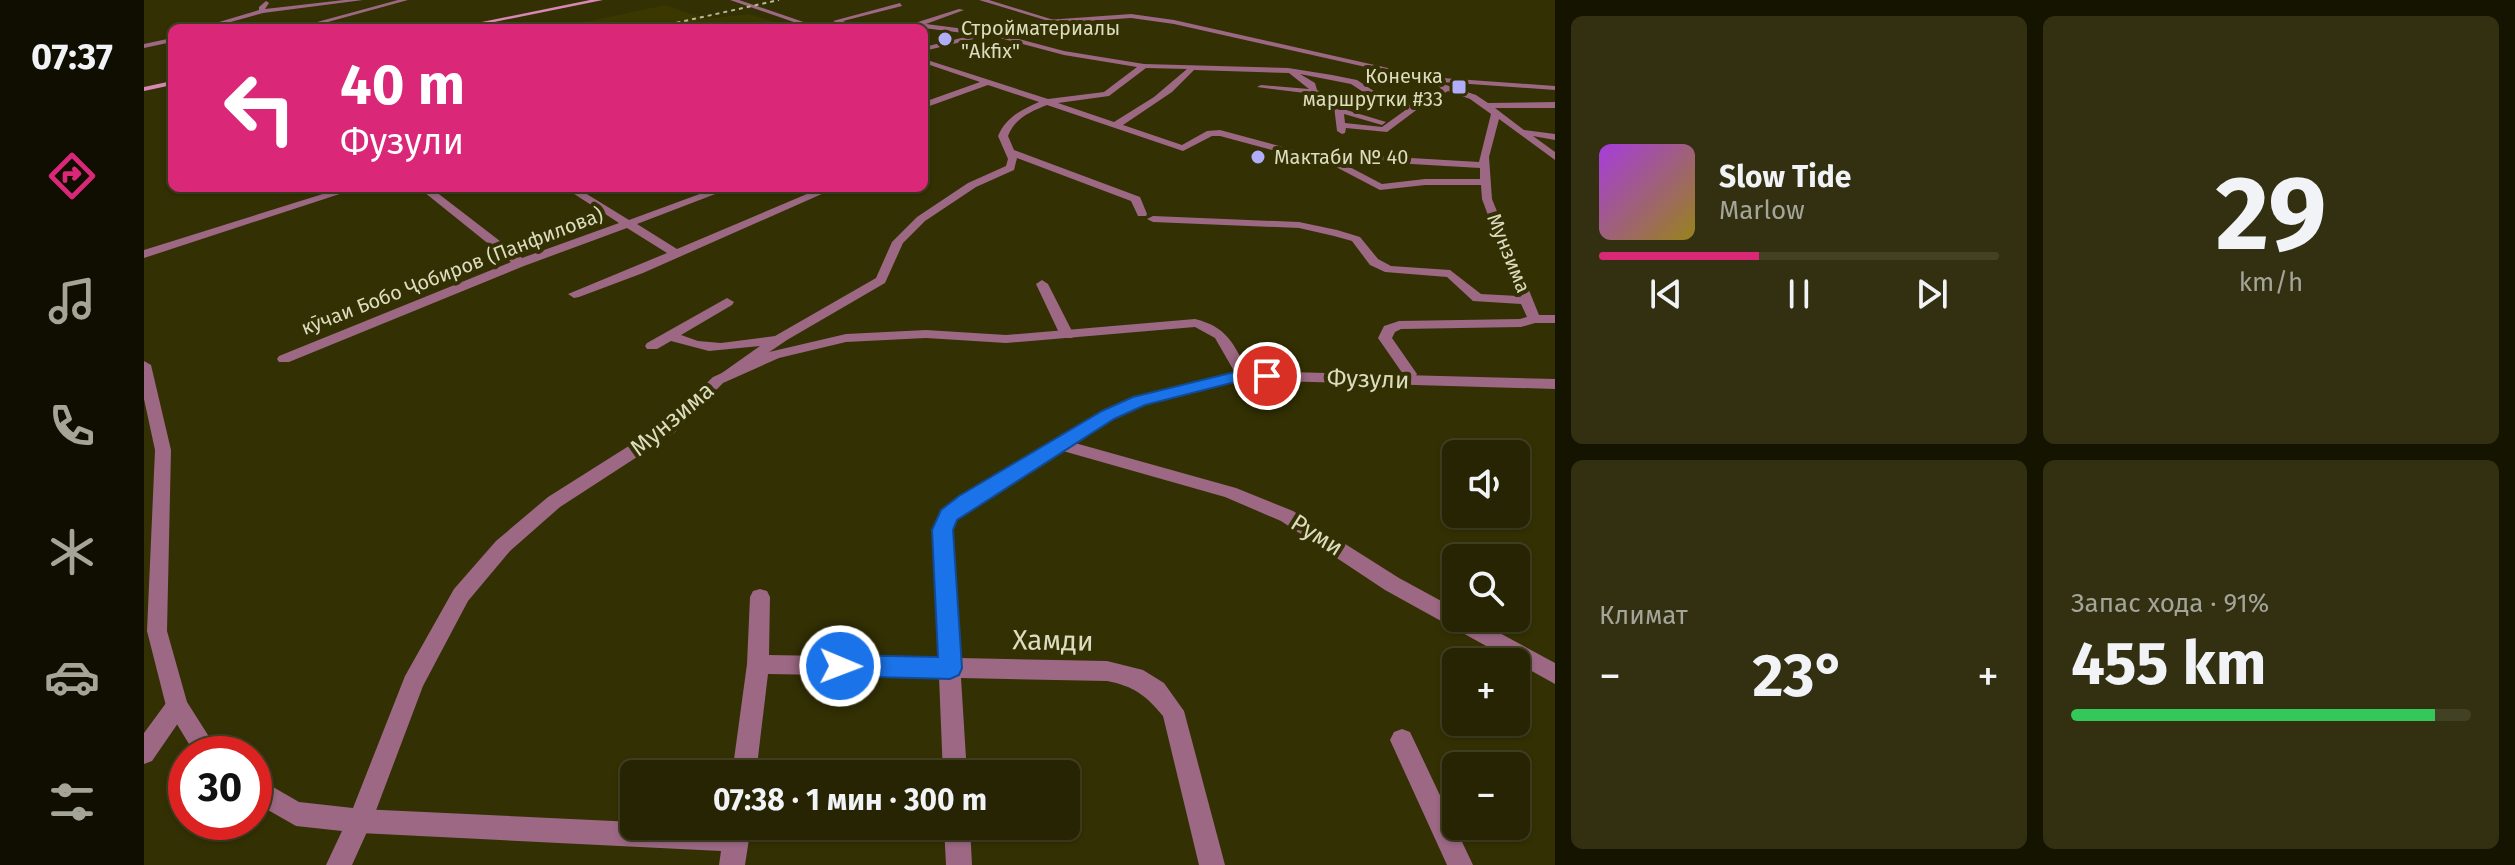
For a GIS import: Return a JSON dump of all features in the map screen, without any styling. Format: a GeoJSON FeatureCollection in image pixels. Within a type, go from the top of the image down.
{"type":"FeatureCollection","features":[{"type":"Feature","properties":{"kind":"main road"},"geometry":{"type":"LineString","coordinates":[[476,24],[600,0]]}},
{"type":"Feature","properties":{"kind":"main road"},"geometry":{"type":"LineString","coordinates":[[144,89],[168,84]]}},
{"type":"Feature","properties":{"kind":"street"},"geometry":{"type":"LineString","coordinates":[[263,11],[261,8],[265,4],[279,0]]}},
{"type":"Feature","properties":{"kind":"street"},"geometry":{"type":"LineString","coordinates":[[216,24],[263,11],[360,0]]}},
{"type":"Feature","properties":{"kind":"street"},"geometry":{"type":"LineString","coordinates":[[313,24],[405,0]]}},
{"type":"Feature","properties":{"kind":"street"},"geometry":{"type":"LineString","coordinates":[[733,0],[806,24]]}},
{"type":"Feature","properties":{"kind":"street"},"geometry":{"type":"LineString","coordinates":[[982,0],[1054,21]]}},
{"type":"Feature","properties":{"kind":"street"},"geometry":{"type":"LineString","coordinates":[[844,24],[836,21],[900,5]]}},
{"type":"Feature","properties":{"kind":"street"},"geometry":{"type":"LineString","coordinates":[[918,24],[961,10]]}},
{"type":"Feature","properties":{"kind":"street"},"geometry":{"type":"LineString","coordinates":[[928,48],[1054,21],[1114,16],[1152,18],[1428,79],[1555,88]]}},
{"type":"Feature","properties":{"kind":"street"},"geometry":{"type":"LineString","coordinates":[[928,27],[984,34],[1144,66],[1288,70],[1354,82],[1383,101],[1416,106]]}},
{"type":"Feature","properties":{"kind":"street"},"geometry":{"type":"LineString","coordinates":[[144,46],[168,42]]}},
{"type":"Feature","properties":{"kind":"street"},"geometry":{"type":"LineString","coordinates":[[1089,57],[1096,48]]}},
{"type":"Feature","properties":{"kind":"street"},"geometry":{"type":"LineString","coordinates":[[928,62],[1183,148],[1210,133],[1220,133],[1339,165],[1384,187],[1425,182],[1486,182]]}},
{"type":"Feature","properties":{"kind":"street"},"geometry":{"type":"LineString","coordinates":[[718,380],[782,337],[881,280],[898,242],[921,219],[972,185],[1010,168],[1011,152],[1003,136],[1006,126],[1014,117],[1047,102],[1106,94],[1144,66]]}},
{"type":"Feature","properties":{"kind":"street"},"geometry":{"type":"LineString","coordinates":[[1115,125],[1134,117],[1142,107],[1185,79],[1193,66]]}},
{"type":"Feature","properties":{"kind":"street"},"geometry":{"type":"LineString","coordinates":[[1288,70],[1312,85],[1315,92]]}},
{"type":"Feature","properties":{"kind":"street"},"geometry":{"type":"LineString","coordinates":[[1428,79],[1473,97],[1554,155]]}},
{"type":"Feature","properties":{"kind":"street"},"geometry":{"type":"LineString","coordinates":[[928,104],[988,82]]}},
{"type":"Feature","properties":{"kind":"street"},"geometry":{"type":"LineString","coordinates":[[1473,97],[1479,85]]}},
{"type":"Feature","properties":{"kind":"street"},"geometry":{"type":"LineString","coordinates":[[1261,87],[1315,92],[1335,102],[1341,111],[1342,128],[1381,130],[1447,88]]}},
{"type":"Feature","properties":{"kind":"street"},"geometry":{"type":"LineString","coordinates":[[1492,110],[1555,105]]}},
{"type":"Feature","properties":{"kind":"street","name":"Мунзима"},"geometry":{"type":"LineString","coordinates":[[1410,374],[1385,338],[1389,329],[1399,325],[1521,323],[1534,319],[1487,199],[1484,165],[1492,110]]}},
{"type":"Feature","properties":{"kind":"street"},"geometry":{"type":"LineString","coordinates":[[1341,111],[1392,124]]}},
{"type":"Feature","properties":{"kind":"street"},"geometry":{"type":"LineString","coordinates":[[1520,131],[1555,137]]}},
{"type":"Feature","properties":{"kind":"street"},"geometry":{"type":"LineString","coordinates":[[1011,152],[1136,199],[1148,216],[1299,225],[1337,233],[1356,239],[1374,262],[1389,269],[1450,274],[1478,298],[1528,300]]}},
{"type":"Feature","properties":{"kind":"street"},"geometry":{"type":"LineString","coordinates":[[1377,159],[1484,165]]}},
{"type":"Feature","properties":{"kind":"street"},"geometry":{"type":"LineString","coordinates":[[1398,159],[1425,182]]}},
{"type":"Feature","properties":{"kind":"street"},"geometry":{"type":"LineString","coordinates":[[144,254],[340,192]]}},
{"type":"Feature","properties":{"kind":"street"},"geometry":{"type":"LineString","coordinates":[[429,192],[520,263]]}},
{"type":"Feature","properties":{"kind":"street"},"geometry":{"type":"LineString","coordinates":[[576,192],[675,253]]}},
{"type":"Feature","properties":{"kind":"street","name":"кӯчаи Бобо Ҷобиров (Панфилова)"},"geometry":{"type":"LineString","coordinates":[[284,359],[520,263],[714,192]]}},
{"type":"Feature","properties":{"kind":"street"},"geometry":{"type":"LineString","coordinates":[[574,294],[815,192]]}},
{"type":"Feature","properties":{"kind":"street"},"geometry":{"type":"LineString","coordinates":[[1042,284],[1067,335]]}},
{"type":"Feature","properties":{"kind":"street"},"geometry":{"type":"LineString","coordinates":[[652,346],[727,302]]}},
{"type":"Feature","properties":{"kind":"street"},"geometry":{"type":"LineString","coordinates":[[1534,319],[1555,319]]}},
{"type":"Feature","properties":{"kind":"street","name":"Мунзима"},"geometry":{"type":"LineString","coordinates":[[339,865],[360,821],[413,683],[461,595],[503,546],[554,502],[668,429],[718,380],[774,355],[846,338],[926,334],[1006,339],[1195,323],[1208,325],[1221,334],[1243,375]]}},
{"type":"Feature","properties":{"kind":"street"},"geometry":{"type":"LineString","coordinates":[[672,336],[691,347],[727,348],[782,337]]}},
{"type":"Feature","properties":{"kind":"street"},"geometry":{"type":"LineString","coordinates":[[144,366],[163,450],[157,631],[177,706],[196,736]]}},
{"type":"Feature","properties":{"kind":"street","name":"Фузули"},"geometry":{"type":"LineString","coordinates":[[954,760],[943,530],[948,515],[1059,444],[1139,401],[1243,375],[1554,385]]}},
{"type":"Feature","properties":{"kind":"street","name":"Руми"},"geometry":{"type":"LineString","coordinates":[[1059,444],[1230,492],[1287,516],[1392,584],[1555,674]]}},
{"type":"Feature","properties":{"kind":"street"},"geometry":{"type":"LineString","coordinates":[[746,760],[758,664],[760,597]]}},
{"type":"Feature","properties":{"kind":"street","name":"Хамди"},"geometry":{"type":"LineString","coordinates":[[758,664],[1107,671],[1135,677],[1156,690],[1173,711],[1212,865]]}},
{"type":"Feature","properties":{"kind":"street"},"geometry":{"type":"LineString","coordinates":[[144,753],[177,706]]}},
{"type":"Feature","properties":{"kind":"street"},"geometry":{"type":"LineString","coordinates":[[1402,740],[1460,865]]}},
{"type":"Feature","properties":{"kind":"street"},"geometry":{"type":"LineString","coordinates":[[272,799],[296,814],[360,821],[620,829]]}},
{"type":"Feature","properties":{"kind":"street"},"geometry":{"type":"LineString","coordinates":[[732,865],[736,840]]}},
{"type":"Feature","properties":{"kind":"street"},"geometry":{"type":"LineString","coordinates":[[958,840],[959,865]]}},
{"type":"Feature","properties":{"kind":"shaded area"},"geometry":{"type":"Polygon","coordinates":[[[665,5],[705,19],[749,14],[781,24],[576,24],[665,5]]]}},
{"type":"Feature","properties":{"kind":"railway"},"geometry":{"type":"LineString","coordinates":[[671,24],[779,0]]}},
{"type":"Feature","properties":{"kind":"place","name":"Стройматериалы \"Akfix\""},"geometry":{"type":"Point","coordinates":[945,39]}},
{"type":"Feature","properties":{"kind":"place","name":"Конечка маршрутки #33"},"geometry":{"type":"Point","coordinates":[1459,87]}},
{"type":"Feature","properties":{"kind":"place","name":"Мактаби № 40"},"geometry":{"type":"Point","coordinates":[1258,157]}},
{"type":"Feature","properties":{"kind":"route"},"geometry":{"type":"LineString","coordinates":[[840,666],[950,668],[943,530],[948,515],[966,501],[1108,415],[1139,401],[1243,375],[1267,376]]}}]}
